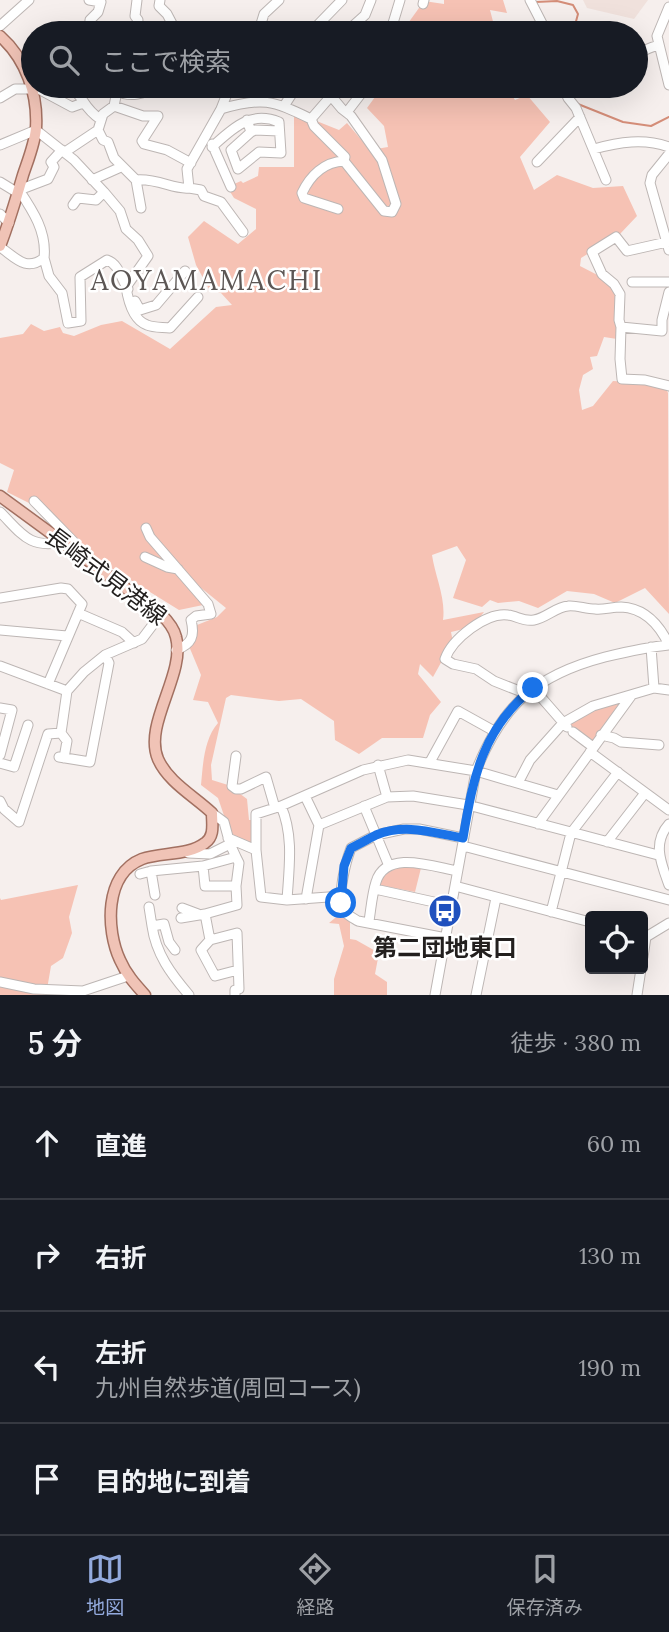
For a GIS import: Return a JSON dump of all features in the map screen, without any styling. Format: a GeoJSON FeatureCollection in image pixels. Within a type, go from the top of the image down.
{"type":"FeatureCollection","features":[{"type":"Feature","properties":{"kind":"main road"},"geometry":{"type":"LineString","coordinates":[[0,36],[21,61]]}},
{"type":"Feature","properties":{"kind":"main road"},"geometry":{"type":"LineString","coordinates":[[0,247],[36,130],[33,98]]}},
{"type":"Feature","properties":{"kind":"main road","name":"長崎式見港線"},"geometry":{"type":"LineString","coordinates":[[0,496],[162,614],[172,626],[177,639],[176,663],[158,729],[157,756],[165,772],[212,813]]}},
{"type":"Feature","properties":{"kind":"main road"},"geometry":{"type":"LineString","coordinates":[[145,995],[128,976],[118,957],[110,914],[116,886],[126,871],[141,860],[197,847],[207,842],[213,830],[212,813]]}},
{"type":"Feature","properties":{"kind":"street"},"geometry":{"type":"LineString","coordinates":[[0,26],[29,0]]}},
{"type":"Feature","properties":{"kind":"street"},"geometry":{"type":"LineString","coordinates":[[89,0],[101,2],[98,12],[90,21]]}},
{"type":"Feature","properties":{"kind":"street"},"geometry":{"type":"LineString","coordinates":[[136,0],[135,16],[138,21]]}},
{"type":"Feature","properties":{"kind":"street"},"geometry":{"type":"LineString","coordinates":[[160,0],[159,6],[171,21]]}},
{"type":"Feature","properties":{"kind":"street"},"geometry":{"type":"LineString","coordinates":[[262,21],[264,14],[279,0]]}},
{"type":"Feature","properties":{"kind":"street"},"geometry":{"type":"LineString","coordinates":[[322,21],[342,0]]}},
{"type":"Feature","properties":{"kind":"street"},"geometry":{"type":"LineString","coordinates":[[358,21],[365,15],[371,0]]}},
{"type":"Feature","properties":{"kind":"street"},"geometry":{"type":"LineString","coordinates":[[394,21],[400,0]]}},
{"type":"Feature","properties":{"kind":"street"},"geometry":{"type":"LineString","coordinates":[[530,0],[540,21]]}},
{"type":"Feature","properties":{"kind":"street"},"geometry":{"type":"LineString","coordinates":[[669,7],[657,36],[669,85]]}},
{"type":"Feature","properties":{"kind":"street"},"geometry":{"type":"LineString","coordinates":[[0,99],[21,86]]}},
{"type":"Feature","properties":{"kind":"street"},"geometry":{"type":"LineString","coordinates":[[57,98],[72,107],[83,103]]}},
{"type":"Feature","properties":{"kind":"street"},"geometry":{"type":"LineString","coordinates":[[19,192],[48,179],[54,167],[51,162],[63,151],[98,130],[100,119],[83,103],[82,98]]}},
{"type":"Feature","properties":{"kind":"street"},"geometry":{"type":"LineString","coordinates":[[100,119],[114,106],[116,98]]}},
{"type":"Feature","properties":{"kind":"street"},"geometry":{"type":"LineString","coordinates":[[190,188],[187,169],[225,98]]}},
{"type":"Feature","properties":{"kind":"street"},"geometry":{"type":"LineString","coordinates":[[284,106],[289,98]]}},
{"type":"Feature","properties":{"kind":"street"},"geometry":{"type":"LineString","coordinates":[[311,119],[329,98]]}},
{"type":"Feature","properties":{"kind":"street"},"geometry":{"type":"LineString","coordinates":[[221,109],[256,100],[284,106],[311,119],[345,157],[344,162],[384,211],[391,212],[396,204],[382,160],[347,112],[333,98]]}},
{"type":"Feature","properties":{"kind":"street"},"geometry":{"type":"LineString","coordinates":[[347,112],[358,98]]}},
{"type":"Feature","properties":{"kind":"street"},"geometry":{"type":"LineString","coordinates":[[569,98],[606,180]]}},
{"type":"Feature","properties":{"kind":"street"},"geometry":{"type":"LineString","coordinates":[[114,106],[143,116],[158,116],[154,125],[142,137],[144,144],[167,150],[191,163]]}},
{"type":"Feature","properties":{"kind":"street"},"geometry":{"type":"LineString","coordinates":[[537,162],[579,117]]}},
{"type":"Feature","properties":{"kind":"street"},"geometry":{"type":"LineString","coordinates":[[212,147],[235,125],[247,120],[264,118],[279,122],[281,153],[259,152],[239,169],[231,150],[255,130],[279,131]]}},
{"type":"Feature","properties":{"kind":"street"},"geometry":{"type":"LineString","coordinates":[[247,120],[251,132]]}},
{"type":"Feature","properties":{"kind":"street"},"geometry":{"type":"LineString","coordinates":[[0,145],[36,130],[63,151],[120,211],[127,229],[148,256],[126,287],[128,298],[141,321],[148,326],[170,328],[198,297]]}},
{"type":"Feature","properties":{"kind":"street"},"geometry":{"type":"LineString","coordinates":[[98,130],[103,140],[108,142],[114,158],[136,180],[141,208]]}},
{"type":"Feature","properties":{"kind":"street"},"geometry":{"type":"LineString","coordinates":[[206,135],[231,187]]}},
{"type":"Feature","properties":{"kind":"street"},"geometry":{"type":"LineString","coordinates":[[594,149],[610,144],[648,141],[669,148]]}},
{"type":"Feature","properties":{"kind":"street"},"geometry":{"type":"LineString","coordinates":[[669,154],[652,175],[650,183],[668,246],[628,251],[616,237],[592,252],[602,274],[614,284],[620,294],[622,379],[645,380],[669,386]]}},
{"type":"Feature","properties":{"kind":"street"},"geometry":{"type":"LineString","coordinates":[[338,209],[304,198],[302,193],[320,169],[332,162],[344,162]]}},
{"type":"Feature","properties":{"kind":"street"},"geometry":{"type":"LineString","coordinates":[[92,180],[121,167]]}},
{"type":"Feature","properties":{"kind":"street"},"geometry":{"type":"LineString","coordinates":[[136,180],[152,180],[176,188],[201,190],[204,196],[221,202],[243,232]]}},
{"type":"Feature","properties":{"kind":"street"},"geometry":{"type":"LineString","coordinates":[[0,182],[19,192],[30,207],[44,238],[48,276],[62,293],[68,323],[80,321],[80,277],[107,260],[119,271],[140,310],[156,305],[184,271]]}},
{"type":"Feature","properties":{"kind":"street"},"geometry":{"type":"LineString","coordinates":[[73,205],[78,198],[96,200],[104,192]]}},
{"type":"Feature","properties":{"kind":"street"},"geometry":{"type":"LineString","coordinates":[[0,214],[9,223]]}},
{"type":"Feature","properties":{"kind":"street"},"geometry":{"type":"LineString","coordinates":[[0,247],[27,265],[35,265],[44,258]]}},
{"type":"Feature","properties":{"kind":"street"},"geometry":{"type":"LineString","coordinates":[[632,282],[669,282]]}},
{"type":"Feature","properties":{"kind":"street"},"geometry":{"type":"LineString","coordinates":[[621,327],[662,331],[669,292]]}},
{"type":"Feature","properties":{"kind":"street"},"geometry":{"type":"LineString","coordinates":[[0,512],[29,541],[50,545],[74,542],[34,501]]}},
{"type":"Feature","properties":{"kind":"street"},"geometry":{"type":"LineString","coordinates":[[146,528],[150,537],[208,604],[211,614],[191,620],[194,632],[191,641],[177,650]]}},
{"type":"Feature","properties":{"kind":"street"},"geometry":{"type":"LineString","coordinates":[[145,556],[167,567],[178,569]]}},
{"type":"Feature","properties":{"kind":"street"},"geometry":{"type":"LineString","coordinates":[[0,598],[68,589],[82,604],[48,684]]}},
{"type":"Feature","properties":{"kind":"street"},"geometry":{"type":"LineString","coordinates":[[438,994],[468,805],[476,771],[494,731],[530,691],[567,668],[669,645],[657,625],[649,618],[635,610],[617,607],[587,609],[568,606],[541,619],[528,621],[505,614],[471,628],[449,650],[446,659],[453,664],[475,669],[494,681],[530,691],[592,750],[669,810]]}},
{"type":"Feature","properties":{"kind":"street"},"geometry":{"type":"LineString","coordinates":[[78,613],[114,628],[134,643]]}},
{"type":"Feature","properties":{"kind":"street"},"geometry":{"type":"LineString","coordinates":[[105,655],[109,663],[90,762],[62,757],[67,741],[61,733],[67,691],[84,672],[105,655],[142,639],[162,614]]}},
{"type":"Feature","properties":{"kind":"street"},"geometry":{"type":"LineString","coordinates":[[0,630],[67,636]]}},
{"type":"Feature","properties":{"kind":"street"},"geometry":{"type":"LineString","coordinates":[[651,647],[654,688]]}},
{"type":"Feature","properties":{"kind":"street"},"geometry":{"type":"LineString","coordinates":[[0,666],[67,691]]}},
{"type":"Feature","properties":{"kind":"street"},"geometry":{"type":"LineString","coordinates":[[518,783],[530,760],[593,706],[654,688],[669,690]]}},
{"type":"Feature","properties":{"kind":"street"},"geometry":{"type":"LineString","coordinates":[[538,824],[631,696]]}},
{"type":"Feature","properties":{"kind":"street"},"geometry":{"type":"LineString","coordinates":[[0,708],[12,710],[0,755]]}},
{"type":"Feature","properties":{"kind":"street"},"geometry":{"type":"LineString","coordinates":[[430,762],[458,711],[494,731]]}},
{"type":"Feature","properties":{"kind":"street"},"geometry":{"type":"LineString","coordinates":[[0,764],[14,767],[28,725]]}},
{"type":"Feature","properties":{"kind":"street"},"geometry":{"type":"LineString","coordinates":[[0,801],[4,809],[19,821],[48,734],[61,733]]}},
{"type":"Feature","properties":{"kind":"street"},"geometry":{"type":"LineString","coordinates":[[601,735],[621,742],[659,745]]}},
{"type":"Feature","properties":{"kind":"street"},"geometry":{"type":"LineString","coordinates":[[236,756],[232,786],[241,789],[265,777],[278,807],[289,823],[288,900]]}},
{"type":"Feature","properties":{"kind":"street"},"geometry":{"type":"LineString","coordinates":[[342,897],[288,900],[261,897],[256,850],[256,814],[379,765],[408,760],[476,771],[558,795]]}},
{"type":"Feature","properties":{"kind":"street"},"geometry":{"type":"LineString","coordinates":[[379,765],[387,797]]}},
{"type":"Feature","properties":{"kind":"street"},"geometry":{"type":"LineString","coordinates":[[551,912],[571,833],[618,772]]}},
{"type":"Feature","properties":{"kind":"street"},"geometry":{"type":"LineString","coordinates":[[607,842],[645,793]]}},
{"type":"Feature","properties":{"kind":"street"},"geometry":{"type":"LineString","coordinates":[[305,796],[319,825],[306,899]]}},
{"type":"Feature","properties":{"kind":"street"},"geometry":{"type":"LineString","coordinates":[[319,825],[387,797],[413,796],[468,805],[658,855]]}},
{"type":"Feature","properties":{"kind":"street"},"geometry":{"type":"LineString","coordinates":[[364,806],[389,866]]}},
{"type":"Feature","properties":{"kind":"street"},"geometry":{"type":"LineString","coordinates":[[181,913],[202,914],[237,905],[239,863],[224,822],[212,813]]}},
{"type":"Feature","properties":{"kind":"street"},"geometry":{"type":"LineString","coordinates":[[669,824],[661,837],[658,855],[669,884]]}},
{"type":"Feature","properties":{"kind":"street"},"geometry":{"type":"LineString","coordinates":[[446,938],[358,921],[344,912],[344,866],[351,848],[376,835],[419,829],[561,872],[669,900]]}},
{"type":"Feature","properties":{"kind":"street"},"geometry":{"type":"LineString","coordinates":[[229,841],[256,850]]}},
{"type":"Feature","properties":{"kind":"street"},"geometry":{"type":"LineString","coordinates":[[175,852],[210,854],[229,841]]}},
{"type":"Feature","properties":{"kind":"street"},"geometry":{"type":"LineString","coordinates":[[140,874],[203,866],[236,857]]}},
{"type":"Feature","properties":{"kind":"street"},"geometry":{"type":"LineString","coordinates":[[369,921],[379,876],[389,866],[409,862],[457,871]]}},
{"type":"Feature","properties":{"kind":"street"},"geometry":{"type":"LineString","coordinates":[[203,866],[205,886],[236,886]]}},
{"type":"Feature","properties":{"kind":"street"},"geometry":{"type":"LineString","coordinates":[[151,871],[155,895]]}},
{"type":"Feature","properties":{"kind":"street"},"geometry":{"type":"LineString","coordinates":[[456,886],[585,921]]}},
{"type":"Feature","properties":{"kind":"street"},"geometry":{"type":"LineString","coordinates":[[375,889],[452,906]]}},
{"type":"Feature","properties":{"kind":"street"},"geometry":{"type":"LineString","coordinates":[[476,995],[496,898]]}},
{"type":"Feature","properties":{"kind":"street"},"geometry":{"type":"LineString","coordinates":[[149,907],[154,937],[164,963],[189,995]]}},
{"type":"Feature","properties":{"kind":"street"},"geometry":{"type":"LineString","coordinates":[[202,914],[210,940]]}},
{"type":"Feature","properties":{"kind":"street"},"geometry":{"type":"LineString","coordinates":[[648,935],[669,923]]}},
{"type":"Feature","properties":{"kind":"street"},"geometry":{"type":"LineString","coordinates":[[152,926],[164,924],[169,942],[175,950]]}},
{"type":"Feature","properties":{"kind":"street"},"geometry":{"type":"LineString","coordinates":[[235,995],[234,990],[239,989],[237,933],[210,940],[201,950],[215,976],[238,970]]}},
{"type":"Feature","properties":{"kind":"street"},"geometry":{"type":"LineString","coordinates":[[637,995],[640,974]]}},
{"type":"Feature","properties":{"kind":"street"},"geometry":{"type":"LineString","coordinates":[[0,982],[69,993],[128,976]]}},
{"type":"Feature","properties":{"kind":"shaded area"},"geometry":{"type":"Polygon","coordinates":[[[444,0],[503,0],[507,13],[490,10],[493,21],[410,21],[424,1],[444,4],[444,0]]]}},
{"type":"Feature","properties":{"kind":"shaded area"},"geometry":{"type":"Polygon","coordinates":[[[583,0],[648,0],[634,19],[587,8],[583,0]]]}},
{"type":"Feature","properties":{"kind":"shaded area"},"geometry":{"type":"Polygon","coordinates":[[[374,98],[530,98],[550,122],[520,157],[534,190],[557,175],[593,188],[623,186],[637,216],[620,234],[581,258],[580,266],[613,283],[619,302],[617,339],[604,337],[597,356],[590,357],[593,369],[583,375],[579,390],[582,410],[593,406],[613,381],[664,384],[668,393],[669,614],[645,588],[615,603],[594,594],[567,591],[538,608],[519,601],[498,603],[490,600],[482,607],[453,598],[466,560],[457,546],[432,555],[442,595],[443,620],[484,612],[472,627],[451,632],[454,647],[448,650],[433,677],[420,664],[418,674],[441,702],[430,715],[423,738],[382,738],[359,754],[335,740],[334,721],[301,699],[279,701],[231,695],[226,698],[211,765],[212,780],[228,785],[247,799],[249,820],[259,820],[251,844],[230,833],[218,798],[201,785],[207,744],[218,723],[208,702],[193,700],[201,675],[186,639],[197,625],[217,617],[226,608],[195,583],[203,605],[179,610],[79,548],[37,507],[7,492],[14,470],[0,463],[0,338],[23,334],[31,324],[44,331],[60,327],[63,333],[74,336],[101,325],[122,321],[170,349],[216,307],[232,305],[221,293],[209,289],[196,265],[188,237],[204,221],[238,244],[256,229],[256,209],[234,198],[227,187],[258,176],[259,167],[294,167],[294,112],[339,130],[347,123],[370,150],[388,147],[384,126],[367,108],[374,98]]]}},
{"type":"Feature","properties":{"kind":"shaded area"},"geometry":{"type":"Polygon","coordinates":[[[619,702],[620,707],[592,743],[568,724],[594,709],[619,702]]]}},
{"type":"Feature","properties":{"kind":"shaded area"},"geometry":{"type":"Polygon","coordinates":[[[400,866],[421,868],[415,892],[379,885],[385,873],[400,866]]]}},
{"type":"Feature","properties":{"kind":"shaded area"},"geometry":{"type":"Polygon","coordinates":[[[78,885],[69,917],[72,933],[63,958],[51,966],[46,995],[0,995],[0,898],[1,900],[78,885]]]}},
{"type":"Feature","properties":{"kind":"shaded area"},"geometry":{"type":"Polygon","coordinates":[[[341,913],[350,922],[350,939],[379,953],[375,974],[387,982],[387,995],[334,995],[334,979],[344,946],[339,924],[329,923],[341,913]]]}},
{"type":"Feature","properties":{"kind":"waterway"},"geometry":{"type":"LineString","coordinates":[[536,2],[557,1],[573,5],[578,14],[576,21]]}},
{"type":"Feature","properties":{"kind":"waterway"},"geometry":{"type":"LineString","coordinates":[[578,104],[623,122],[651,126],[669,117]]}},
{"type":"Feature","properties":{"kind":"place","name":"第二団地東口"},"geometry":{"type":"Point","coordinates":[445,911]}},
{"type":"Feature","properties":{"kind":"district","name":"AOYAMAMACHI"},"geometry":{"type":"Point","coordinates":[207,280]}},
{"type":"Feature","properties":{"kind":"route"},"geometry":{"type":"LineString","coordinates":[[341,903],[344,866],[351,848],[376,835],[404,829],[419,829],[463,838],[476,771],[486,746],[497,726],[533,688]]}}]}
